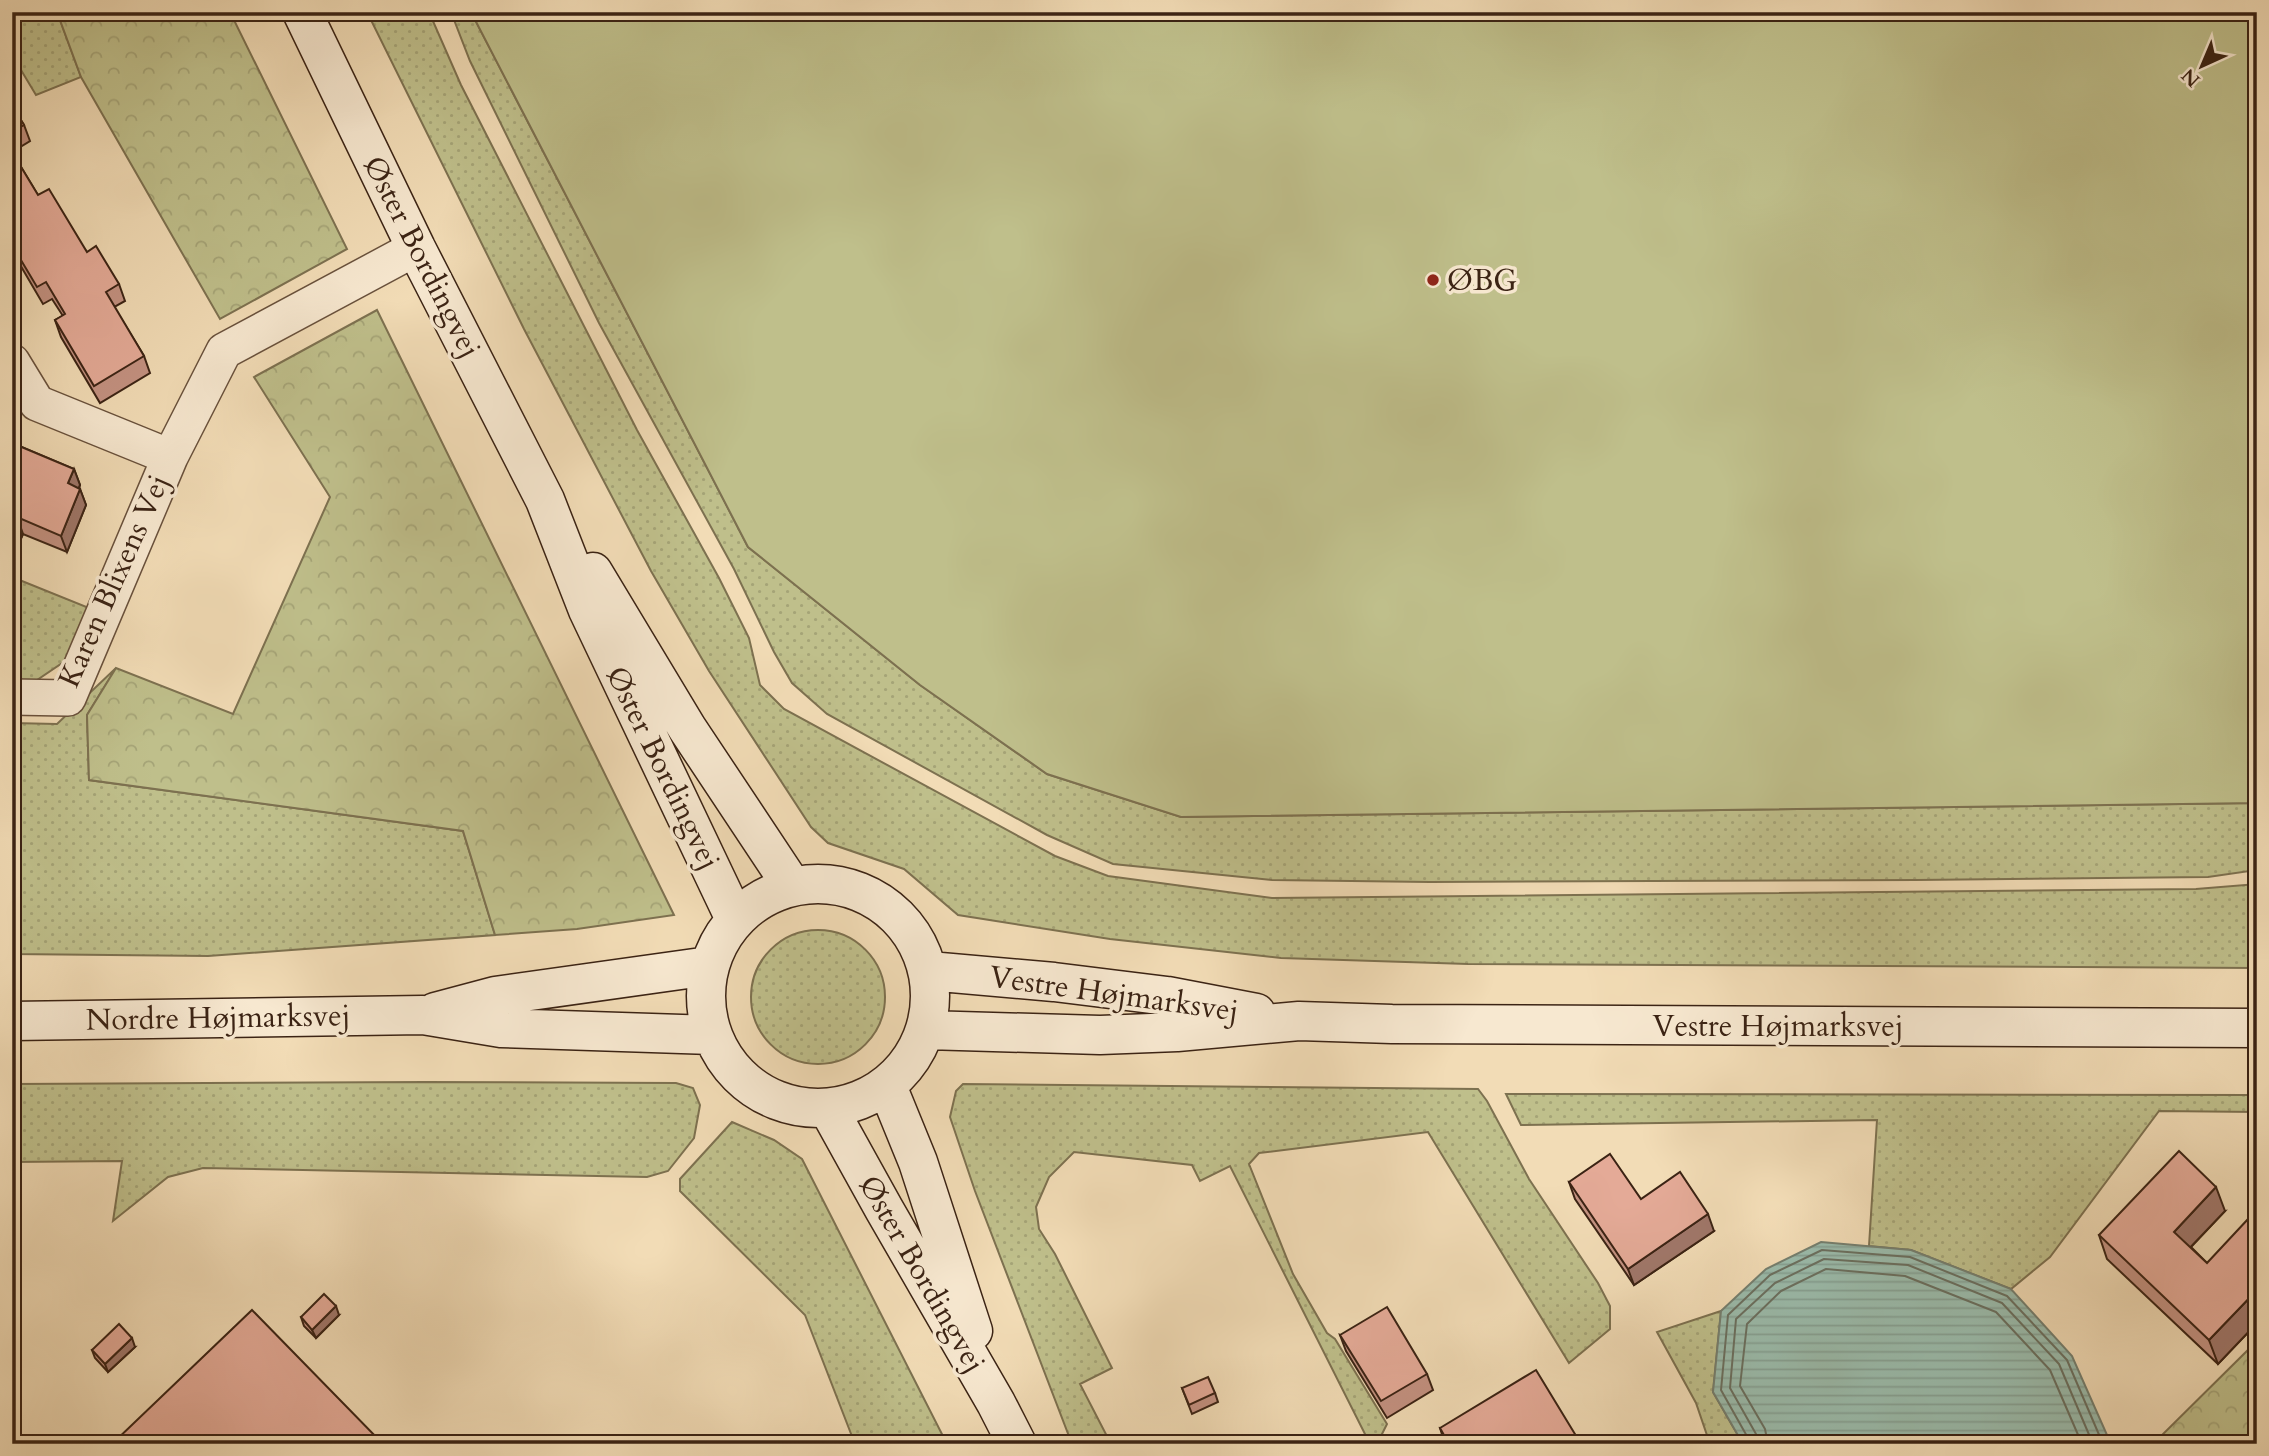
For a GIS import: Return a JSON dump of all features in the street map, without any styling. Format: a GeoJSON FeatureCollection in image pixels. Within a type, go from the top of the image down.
{"type":"FeatureCollection","features":[{"type":"Feature","properties":{"kind":"street","name":"Øster Bordingvej"},"geometry":{"type":"LineString","coordinates":[[302,12],[416,248],[545,500],[588,610],[735,919]]}},
{"type":"Feature","properties":{"kind":"street","name":"Karen Blixens Vej"},"geometry":{"type":"LineString","coordinates":[[12,697],[68,698],[170,457],[224,351],[416,248]]}},
{"type":"Feature","properties":{"kind":"street","name":"Karen Blixens Vej"},"geometry":{"type":"LineString","coordinates":[[12,362],[37,403],[170,457]]}},
{"type":"Feature","properties":{"kind":"street","name":"Øster Bordingvej"},"geometry":{"type":"LineString","coordinates":[[545,500],[610,597],[687,728],[792,886]]}},
{"type":"Feature","properties":{"kind":"street"},"geometry":{"type":"LineString","coordinates":[[817,883],[843,885],[869,895],[892,911],[911,932],[929,971],[931,1001],[926,1030],[916,1053],[887,1086],[869,1097],[849,1104],[828,1108],[802,1107],[778,1101],[754,1089],[732,1069],[712,1035],[705,1000],[709,966],[719,940],[735,919],[761,898],[792,886],[817,883]]}},
{"type":"Feature","properties":{"kind":"street","name":"Nordre Højmarksvej"},"geometry":{"type":"LineString","coordinates":[[423,1015],[495,996],[709,966]]}},
{"type":"Feature","properties":{"kind":"street","name":"Vestre Højmarksvej"},"geometry":{"type":"LineString","coordinates":[[929,971],[1054,982],[1167,996],[1299,1021]]}},
{"type":"Feature","properties":{"kind":"street","name":"Nordre Højmarksvej"},"geometry":{"type":"LineString","coordinates":[[12,1021],[423,1015],[501,1028],[712,1035]]}},
{"type":"Feature","properties":{"kind":"street","name":"Vestre Højmarksvej"},"geometry":{"type":"LineString","coordinates":[[926,1030],[1100,1035],[1177,1032],[1299,1021],[1406,1024],[2257,1028]]}},
{"type":"Feature","properties":{"kind":"street","name":"Øster Bordingvej"},"geometry":{"type":"LineString","coordinates":[[887,1086],[918,1162],[996,1403]]}},
{"type":"Feature","properties":{"kind":"street","name":"Øster Bordingvej"},"geometry":{"type":"LineString","coordinates":[[828,1108],[1017,1444]]}},
{"type":"Feature","properties":{"kind":"green space"},"geometry":{"type":"Polygon","coordinates":[[[12,12],[57,12],[81,77],[36,95],[12,55],[12,12]]]}},
{"type":"Feature","properties":{"kind":"green space"},"geometry":{"type":"Polygon","coordinates":[[[57,12],[230,12],[347,249],[220,319],[81,77],[57,12]]]}},
{"type":"Feature","properties":{"kind":"green space"},"geometry":{"type":"Polygon","coordinates":[[[367,12],[429,12],[461,85],[637,430],[749,638],[760,685],[784,709],[1055,856],[1108,876],[1272,898],[2196,889],[2257,884],[2257,968],[1468,964],[1281,958],[1110,939],[958,915],[904,869],[828,843],[811,827],[709,671],[651,571],[524,329],[367,12]]]}},
{"type":"Feature","properties":{"kind":"green space"},"geometry":{"type":"Polygon","coordinates":[[[451,12],[471,12],[748,547],[920,685],[1047,774],[1181,817],[2257,803],[2257,870],[2208,877],[1916,880],[1272,880],[1113,864],[1047,835],[827,714],[792,683],[734,569],[599,323],[470,61],[451,12]]]}},
{"type":"Feature","properties":{"kind":"green space","name":"ØBG"},"geometry":{"type":"Polygon","coordinates":[[[471,12],[2257,12],[2257,803],[1181,817],[1047,774],[920,685],[748,547],[471,12]]]}},
{"type":"Feature","properties":{"kind":"green space"},"geometry":{"type":"Polygon","coordinates":[[[377,310],[674,915],[577,929],[495,935],[463,831],[89,780],[87,715],[116,668],[233,714],[330,497],[254,377],[377,310]]]}},
{"type":"Feature","properties":{"kind":"green space"},"geometry":{"type":"Polygon","coordinates":[[[12,577],[89,608],[68,659],[37,680],[12,681],[12,577]]]}},
{"type":"Feature","properties":{"kind":"green space"},"geometry":{"type":"Polygon","coordinates":[[[116,668],[87,715],[89,780],[463,831],[495,935],[208,956],[12,954],[12,723],[57,724],[116,668]]]}},
{"type":"Feature","properties":{"kind":"green space"},"geometry":{"type":"Polygon","coordinates":[[[818,930],[843,935],[865,950],[880,972],[885,997],[880,1022],[865,1044],[843,1059],[818,1064],[793,1059],[771,1044],[756,1022],[751,997],[756,972],[771,950],[793,935],[818,930]]]}},
{"type":"Feature","properties":{"kind":"green space"},"geometry":{"type":"Polygon","coordinates":[[[676,1083],[693,1088],[700,1105],[694,1138],[668,1171],[647,1177],[203,1168],[168,1177],[113,1221],[122,1161],[12,1162],[12,1084],[676,1083]]]}},
{"type":"Feature","properties":{"kind":"green space"},"geometry":{"type":"Polygon","coordinates":[[[963,1084],[1478,1089],[1529,1179],[1598,1283],[1610,1306],[1610,1329],[1569,1363],[1428,1132],[1259,1153],[1249,1164],[1293,1274],[1327,1333],[1335,1339],[1387,1424],[1377,1444],[1370,1444],[1230,1166],[1200,1181],[1192,1165],[1074,1152],[1049,1177],[1036,1207],[1039,1229],[1055,1254],[1112,1368],[1080,1384],[1111,1444],[1072,1444],[975,1191],[950,1117],[956,1091],[963,1084]]]}},
{"type":"Feature","properties":{"kind":"green space"},"geometry":{"type":"Polygon","coordinates":[[[1506,1094],[2257,1095],[2257,1112],[2159,1111],[2050,1257],[2011,1289],[1911,1250],[1869,1246],[1877,1120],[1521,1125],[1506,1094]]]}},
{"type":"Feature","properties":{"kind":"green space"},"geometry":{"type":"Polygon","coordinates":[[[732,1122],[774,1140],[802,1159],[947,1444],[855,1444],[805,1315],[680,1191],[680,1179],[732,1122]]]}},
{"type":"Feature","properties":{"kind":"green space"},"geometry":{"type":"Polygon","coordinates":[[[1721,1311],[1713,1392],[1743,1444],[1710,1444],[1696,1403],[1657,1332],[1721,1311]]]}},
{"type":"Feature","properties":{"kind":"green space"},"geometry":{"type":"Polygon","coordinates":[[[2257,1341],[2257,1444],[2153,1444],[2257,1341]]]}},
{"type":"Feature","properties":{"kind":"water"},"geometry":{"type":"Polygon","coordinates":[[[1821,1242],[1911,1250],[2011,1289],[2072,1356],[2111,1444],[1743,1444],[1713,1392],[1721,1311],[1766,1269],[1821,1242]]]}},
{"type":"Feature","properties":{"kind":"building"},"geometry":{"type":"Polygon","coordinates":[[[12,106],[24,125],[12,132],[12,106]]]}},
{"type":"Feature","properties":{"kind":"building"},"geometry":{"type":"Polygon","coordinates":[[[12,152],[38,195],[49,189],[87,252],[96,246],[119,284],[106,292],[144,356],[94,386],[55,320],[65,314],[46,282],[37,287],[12,245],[12,152]]]}},
{"type":"Feature","properties":{"kind":"building"},"geometry":{"type":"Polygon","coordinates":[[[12,443],[74,469],[68,483],[80,489],[61,536],[17,517],[12,528],[12,443]]]}},
{"type":"Feature","properties":{"kind":"building"},"geometry":{"type":"Polygon","coordinates":[[[2179,1151],[2216,1187],[2174,1232],[2207,1263],[2249,1218],[2257,1225],[2257,1290],[2209,1340],[2099,1235],[2179,1151]]]}},
{"type":"Feature","properties":{"kind":"building"},"geometry":{"type":"Polygon","coordinates":[[[1610,1154],[1641,1199],[1680,1172],[1708,1214],[1628,1269],[1569,1182],[1610,1154]]]}},
{"type":"Feature","properties":{"kind":"building"},"geometry":{"type":"Polygon","coordinates":[[[324,1294],[336,1306],[312,1330],[301,1317],[324,1294]]]}},
{"type":"Feature","properties":{"kind":"building"},"geometry":{"type":"Polygon","coordinates":[[[1387,1307],[1427,1374],[1381,1401],[1340,1335],[1387,1307]]]}},
{"type":"Feature","properties":{"kind":"building"},"geometry":{"type":"Polygon","coordinates":[[[252,1310],[383,1444],[112,1444],[252,1310]]]}},
{"type":"Feature","properties":{"kind":"building"},"geometry":{"type":"Polygon","coordinates":[[[119,1324],[132,1338],[105,1364],[92,1350],[119,1324]]]}},
{"type":"Feature","properties":{"kind":"building"},"geometry":{"type":"Polygon","coordinates":[[[1536,1370],[1581,1444],[1449,1444],[1440,1428],[1536,1370]]]}},
{"type":"Feature","properties":{"kind":"building"},"geometry":{"type":"Polygon","coordinates":[[[1208,1377],[1215,1393],[1189,1405],[1182,1388],[1208,1377]]]}},
{"type":"Feature","properties":{"kind":"place","name":"ØBG"},"geometry":{"type":"Point","coordinates":[1433,280]}}]}
